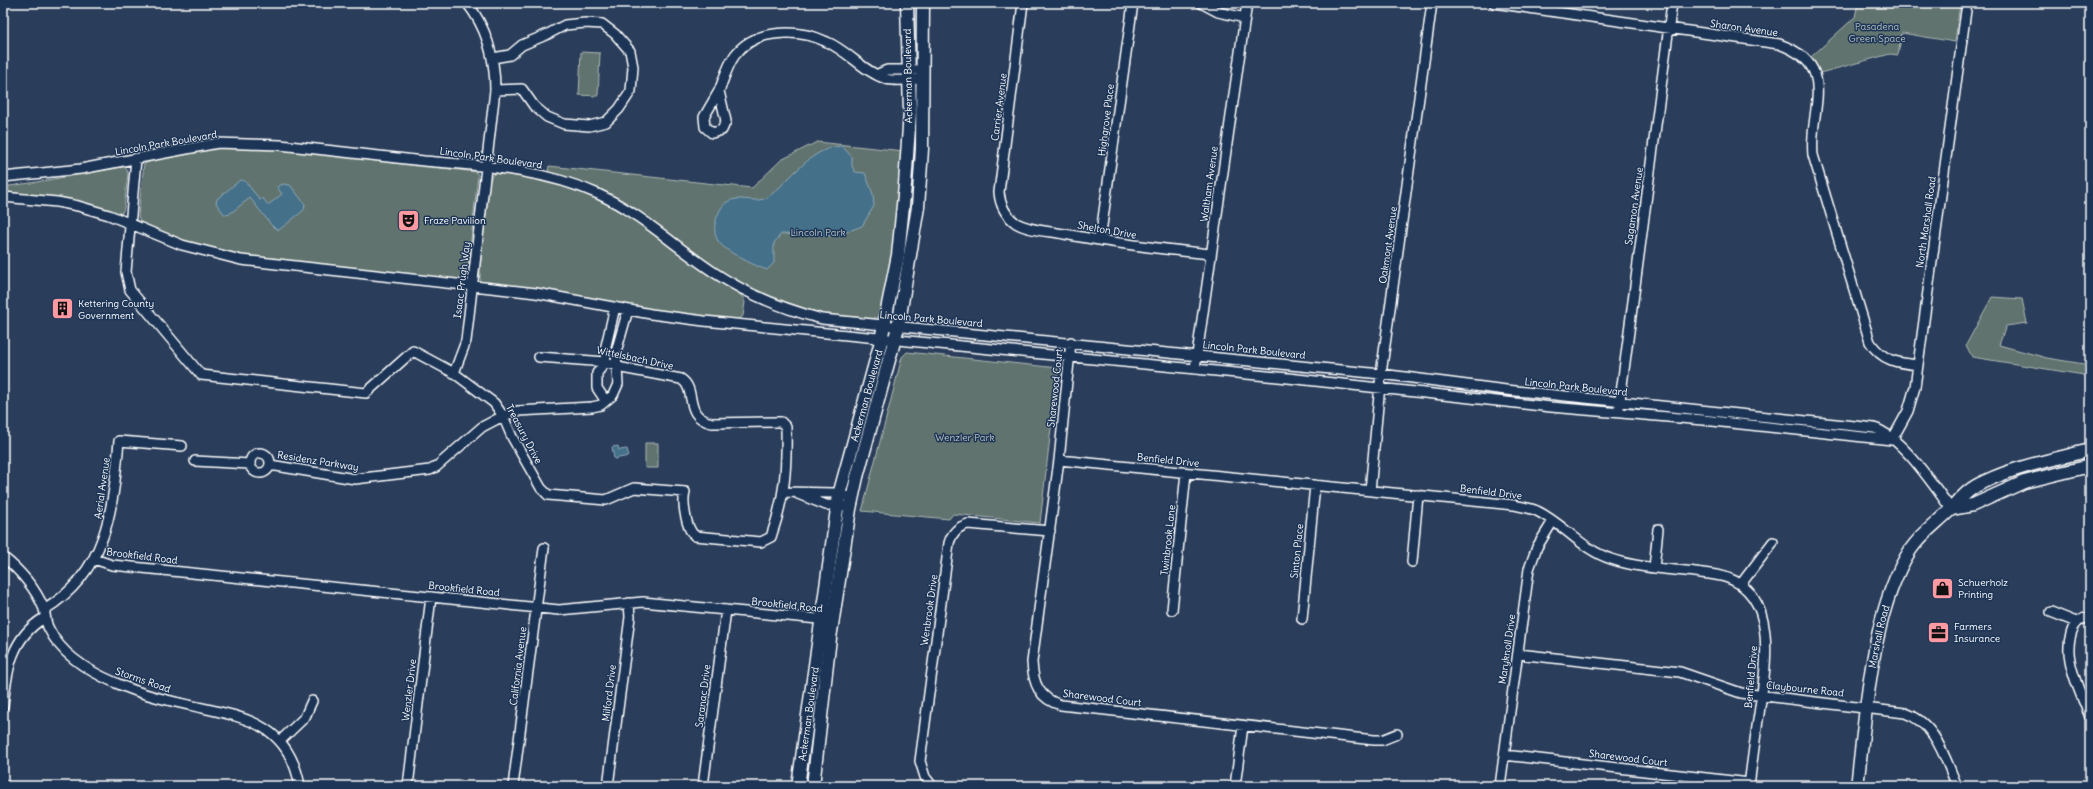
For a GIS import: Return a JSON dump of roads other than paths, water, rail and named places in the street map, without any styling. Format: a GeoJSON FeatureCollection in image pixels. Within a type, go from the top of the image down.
{"type":"FeatureCollection","features":[{"type":"Feature","properties":{"kind":"street","name":"Isaac Prugh Way"},"geometry":{"type":"LineString","coordinates":[[454,373],[465,346],[495,90],[493,58],[482,27],[467,3]]}},
{"type":"Feature","properties":{"kind":"street","name":"Ackerman Boulevard"},"geometry":{"type":"LineString","coordinates":[[798,786],[820,620],[838,500],[882,338],[898,255],[903,214],[908,141],[909,75],[907,3]]}},
{"type":"Feature","properties":{"kind":"street","name":"Ackerman Boulevard"},"geometry":{"type":"LineString","coordinates":[[813,786],[833,621],[851,502],[898,327],[918,207],[922,149],[923,3]]}},
{"type":"Feature","properties":{"kind":"street","name":"Carrier Avenue"},"geometry":{"type":"LineString","coordinates":[[1006,214],[1002,207],[999,192],[1023,3]]}},
{"type":"Feature","properties":{"kind":"street","name":"Highgrove Place"},"geometry":{"type":"LineString","coordinates":[[1100,240],[1133,3]]}},
{"type":"Feature","properties":{"kind":"street"},"geometry":{"type":"LineString","coordinates":[[1201,3],[1218,12],[1245,18]]}},
{"type":"Feature","properties":{"kind":"street","name":"Waltham Avenue"},"geometry":{"type":"LineString","coordinates":[[1195,369],[1210,254],[1247,3]]}},
{"type":"Feature","properties":{"kind":"street","name":"Oakmont Avenue"},"geometry":{"type":"LineString","coordinates":[[1370,491],[1379,387],[1432,3]]}},
{"type":"Feature","properties":{"kind":"street","name":"Sharon Avenue"},"geometry":{"type":"LineString","coordinates":[[1494,3],[1779,44],[1794,50],[1806,61],[1814,73],[1818,90],[1812,146],[1813,154],[1870,342],[1885,358],[1895,362],[1918,365]]}},
{"type":"Feature","properties":{"kind":"street","name":"Sagamon Avenue"},"geometry":{"type":"LineString","coordinates":[[1618,413],[1672,3]]}},
{"type":"Feature","properties":{"kind":"street","name":"North Marshall Road"},"geometry":{"type":"LineString","coordinates":[[1892,440],[1913,398],[1967,3]]}},
{"type":"Feature","properties":{"kind":"street"},"geometry":{"type":"LineString","coordinates":[[493,58],[510,55],[522,45],[565,25],[585,23],[602,24],[615,34],[630,51],[633,67],[631,91],[619,109],[606,122],[589,126],[564,124],[547,117],[534,106],[522,89],[495,90]]}},
{"type":"Feature","properties":{"kind":"street"},"geometry":{"type":"LineString","coordinates":[[719,91],[729,64],[735,54],[751,41],[772,34],[798,34],[828,42],[859,64],[878,74],[887,70],[909,75],[923,75]]}},
{"type":"Feature","properties":{"kind":"street","name":"Lincoln Park Boulevard"},"geometry":{"type":"LineString","coordinates":[[3,178],[68,171],[193,147],[244,142],[525,172],[580,186],[604,197],[632,212],[714,273],[736,287],[771,304],[822,319],[884,326],[1071,342],[1381,374],[1506,390],[1856,425],[1882,431],[1916,463],[1951,509]]}},
{"type":"Feature","properties":{"kind":"street"},"geometry":{"type":"LineString","coordinates":[[130,224],[136,159]]}},
{"type":"Feature","properties":{"kind":"street","name":"Lincoln Park Boulevard"},"geometry":{"type":"LineString","coordinates":[[3,197],[57,202],[78,206],[130,224],[182,245],[241,260],[536,293],[704,322],[1379,387],[1618,413],[1836,433],[1892,440]]}},
{"type":"Feature","properties":{"kind":"street","name":"Shelton Drive"},"geometry":{"type":"LineString","coordinates":[[1006,214],[1018,224],[1026,227],[1142,248],[1210,254]]}},
{"type":"Feature","properties":{"kind":"street","name":"Treasury Drive"},"geometry":{"type":"LineString","coordinates":[[130,224],[126,272],[130,290],[201,375],[366,393],[413,351],[454,373],[489,397],[503,416],[512,437],[544,493],[548,495],[606,500],[634,488],[685,492],[684,507],[691,531],[695,536],[761,542],[772,537],[784,492]]}},
{"type":"Feature","properties":{"kind":"street"},"geometry":{"type":"LineString","coordinates":[[605,400],[597,388],[597,373],[606,362],[605,350],[615,307]]}},
{"type":"Feature","properties":{"kind":"street","name":"Residenz Parkway"},"geometry":{"type":"LineString","coordinates":[[270,465],[355,479],[430,470],[436,467],[482,426],[503,416],[518,411],[592,407],[601,405],[605,400],[614,395],[618,384],[616,352],[628,310]]}},
{"type":"Feature","properties":{"kind":"street","name":"Sharewood Court"},"geometry":{"type":"LineString","coordinates":[[1071,342],[1059,460],[1032,662],[1035,684],[1041,694],[1061,705],[1243,726],[1374,740],[1382,740],[1397,734]]}},
{"type":"Feature","properties":{"kind":"street","name":"Wittelsbach Drive"},"geometry":{"type":"LineString","coordinates":[[539,357],[606,362],[616,366],[684,381],[694,412],[705,421],[777,422],[784,424],[786,427],[784,492]]}},
{"type":"Feature","properties":{"kind":"street","name":"Aerial Avenue"},"geometry":{"type":"LineString","coordinates":[[3,706],[8,671],[18,643],[44,614],[65,595],[83,575],[94,559],[109,522],[115,488],[119,441],[182,446]]}},
{"type":"Feature","properties":{"kind":"street","name":"Marshall Road"},"geometry":{"type":"LineString","coordinates":[[1857,786],[1867,708],[1882,620],[1895,579],[1912,548],[1924,532],[1951,509],[1963,494],[1985,481],[2022,468],[2090,450]]}},
{"type":"Feature","properties":{"kind":"street","name":"Residenz Parkway"},"geometry":{"type":"LineString","coordinates":[[261,453],[269,458],[270,465],[267,470],[258,472],[253,469],[250,464],[254,455],[261,453]]}},
{"type":"Feature","properties":{"kind":"street","name":"Benfield Drive"},"geometry":{"type":"LineString","coordinates":[[1059,460],[1514,505],[1538,512],[1599,554],[1630,564],[1715,575],[1741,584],[1754,597],[1762,616],[1765,644],[1762,696],[1750,785]]}},
{"type":"Feature","properties":{"kind":"street","name":"Residenz Parkway"},"geometry":{"type":"LineString","coordinates":[[195,461],[250,464]]}},
{"type":"Feature","properties":{"kind":"street"},"geometry":{"type":"LineString","coordinates":[[1951,509],[1973,505],[2024,482],[2090,466]]}},
{"type":"Feature","properties":{"kind":"street","name":"Twinbrook Lane"},"geometry":{"type":"LineString","coordinates":[[1172,610],[1186,473]]}},
{"type":"Feature","properties":{"kind":"street","name":"Sinton Place"},"geometry":{"type":"LineString","coordinates":[[1302,619],[1315,485]]}},
{"type":"Feature","properties":{"kind":"street"},"geometry":{"type":"LineString","coordinates":[[784,492],[798,494],[812,492],[838,500],[851,502]]}},
{"type":"Feature","properties":{"kind":"street"},"geometry":{"type":"LineString","coordinates":[[1412,562],[1418,495]]}},
{"type":"Feature","properties":{"kind":"street","name":"Maryknoll Drive"},"geometry":{"type":"LineString","coordinates":[[1500,786],[1529,569],[1537,547],[1553,521]]}},
{"type":"Feature","properties":{"kind":"street","name":"Wenbrook Drive"},"geometry":{"type":"LineString","coordinates":[[932,786],[925,777],[920,761],[951,536],[959,527],[968,524],[1050,531]]}},
{"type":"Feature","properties":{"kind":"street"},"geometry":{"type":"LineString","coordinates":[[1654,568],[1658,529]]}},
{"type":"Feature","properties":{"kind":"street"},"geometry":{"type":"LineString","coordinates":[[1741,584],[1773,542]]}},
{"type":"Feature","properties":{"kind":"street","name":"California Avenue"},"geometry":{"type":"LineString","coordinates":[[513,786],[544,548]]}},
{"type":"Feature","properties":{"kind":"street","name":"Storms Road"},"geometry":{"type":"LineString","coordinates":[[3,557],[22,573],[44,614],[49,630],[65,652],[97,674],[117,684],[163,699],[240,716],[263,727],[280,741],[293,763],[300,786]]}},
{"type":"Feature","properties":{"kind":"street","name":"Brookfield Road"},"geometry":{"type":"LineString","coordinates":[[94,559],[112,565],[559,610],[577,610],[629,603],[649,603],[833,621]]}},
{"type":"Feature","properties":{"kind":"street","name":"Wenzler Drive"},"geometry":{"type":"LineString","coordinates":[[408,786],[431,597]]}},
{"type":"Feature","properties":{"kind":"street","name":"Milford Drive"},"geometry":{"type":"LineString","coordinates":[[608,786],[630,617],[629,603]]}},
{"type":"Feature","properties":{"kind":"street","name":"Saranac Drive"},"geometry":{"type":"LineString","coordinates":[[702,786],[726,610]]}},
{"type":"Feature","properties":{"kind":"street"},"geometry":{"type":"LineString","coordinates":[[2051,612],[2076,622]]}},
{"type":"Feature","properties":{"kind":"street"},"geometry":{"type":"LineString","coordinates":[[2090,618],[2081,619],[2076,622],[2073,629],[2070,662],[2090,716]]}},
{"type":"Feature","properties":{"kind":"street","name":"Claybourne Road"},"geometry":{"type":"LineString","coordinates":[[1518,654],[1680,672],[1727,690],[1762,696],[1905,713],[1921,721],[1928,727],[1937,742],[1957,786]]}},
{"type":"Feature","properties":{"kind":"street"},"geometry":{"type":"LineString","coordinates":[[280,741],[305,717],[312,701]]}},
{"type":"Feature","properties":{"kind":"street"},"geometry":{"type":"LineString","coordinates":[[1235,786],[1243,726]]}},
{"type":"Feature","properties":{"kind":"street","name":"Sharewood Court"},"geometry":{"type":"LineString","coordinates":[[1504,755],[1750,785]]}},
{"type":"Feature","properties":{"kind":"water"},"geometry":{"type":"Polygon","coordinates":[[[842,146],[852,157],[852,166],[855,172],[865,173],[873,194],[874,206],[862,226],[836,236],[781,234],[774,243],[774,263],[767,270],[733,254],[721,245],[715,233],[715,223],[720,210],[727,202],[737,199],[758,200],[768,197],[811,158],[831,148],[842,146]]]}},
{"type":"Feature","properties":{"kind":"water"},"geometry":{"type":"Polygon","coordinates":[[[240,180],[245,181],[260,200],[263,198],[268,205],[282,194],[277,187],[283,184],[290,185],[305,204],[304,210],[279,230],[273,227],[250,198],[228,215],[224,214],[216,203],[217,199],[240,180]]]}},
{"type":"Feature","properties":{"kind":"water"},"geometry":{"type":"Polygon","coordinates":[[[618,446],[619,450],[627,449],[629,456],[614,459],[612,447],[618,446]]]}},
{"type":"Feature","properties":{"kind":"place","name":"Fraze Pavilion"},"geometry":{"type":"Point","coordinates":[409,220]}},
{"type":"Feature","properties":{"kind":"place","name":"Kettering County Government"},"geometry":{"type":"Point","coordinates":[63,309]}},
{"type":"Feature","properties":{"kind":"place","name":"Schuerholz Printing"},"geometry":{"type":"Point","coordinates":[1942,588]}},
{"type":"Feature","properties":{"kind":"place","name":"Farmers Insurance"},"geometry":{"type":"Point","coordinates":[1938,632]}},
{"type":"Feature","properties":{"kind":"park label","name":"Pasadena Green Space"},"geometry":{"type":"Point","coordinates":[1877,32]}},
{"type":"Feature","properties":{"kind":"park label","name":"Lincoln Park"},"geometry":{"type":"Point","coordinates":[818,232]}},
{"type":"Feature","properties":{"kind":"park label","name":"Wenzler Park"},"geometry":{"type":"Point","coordinates":[965,437]}}]}
